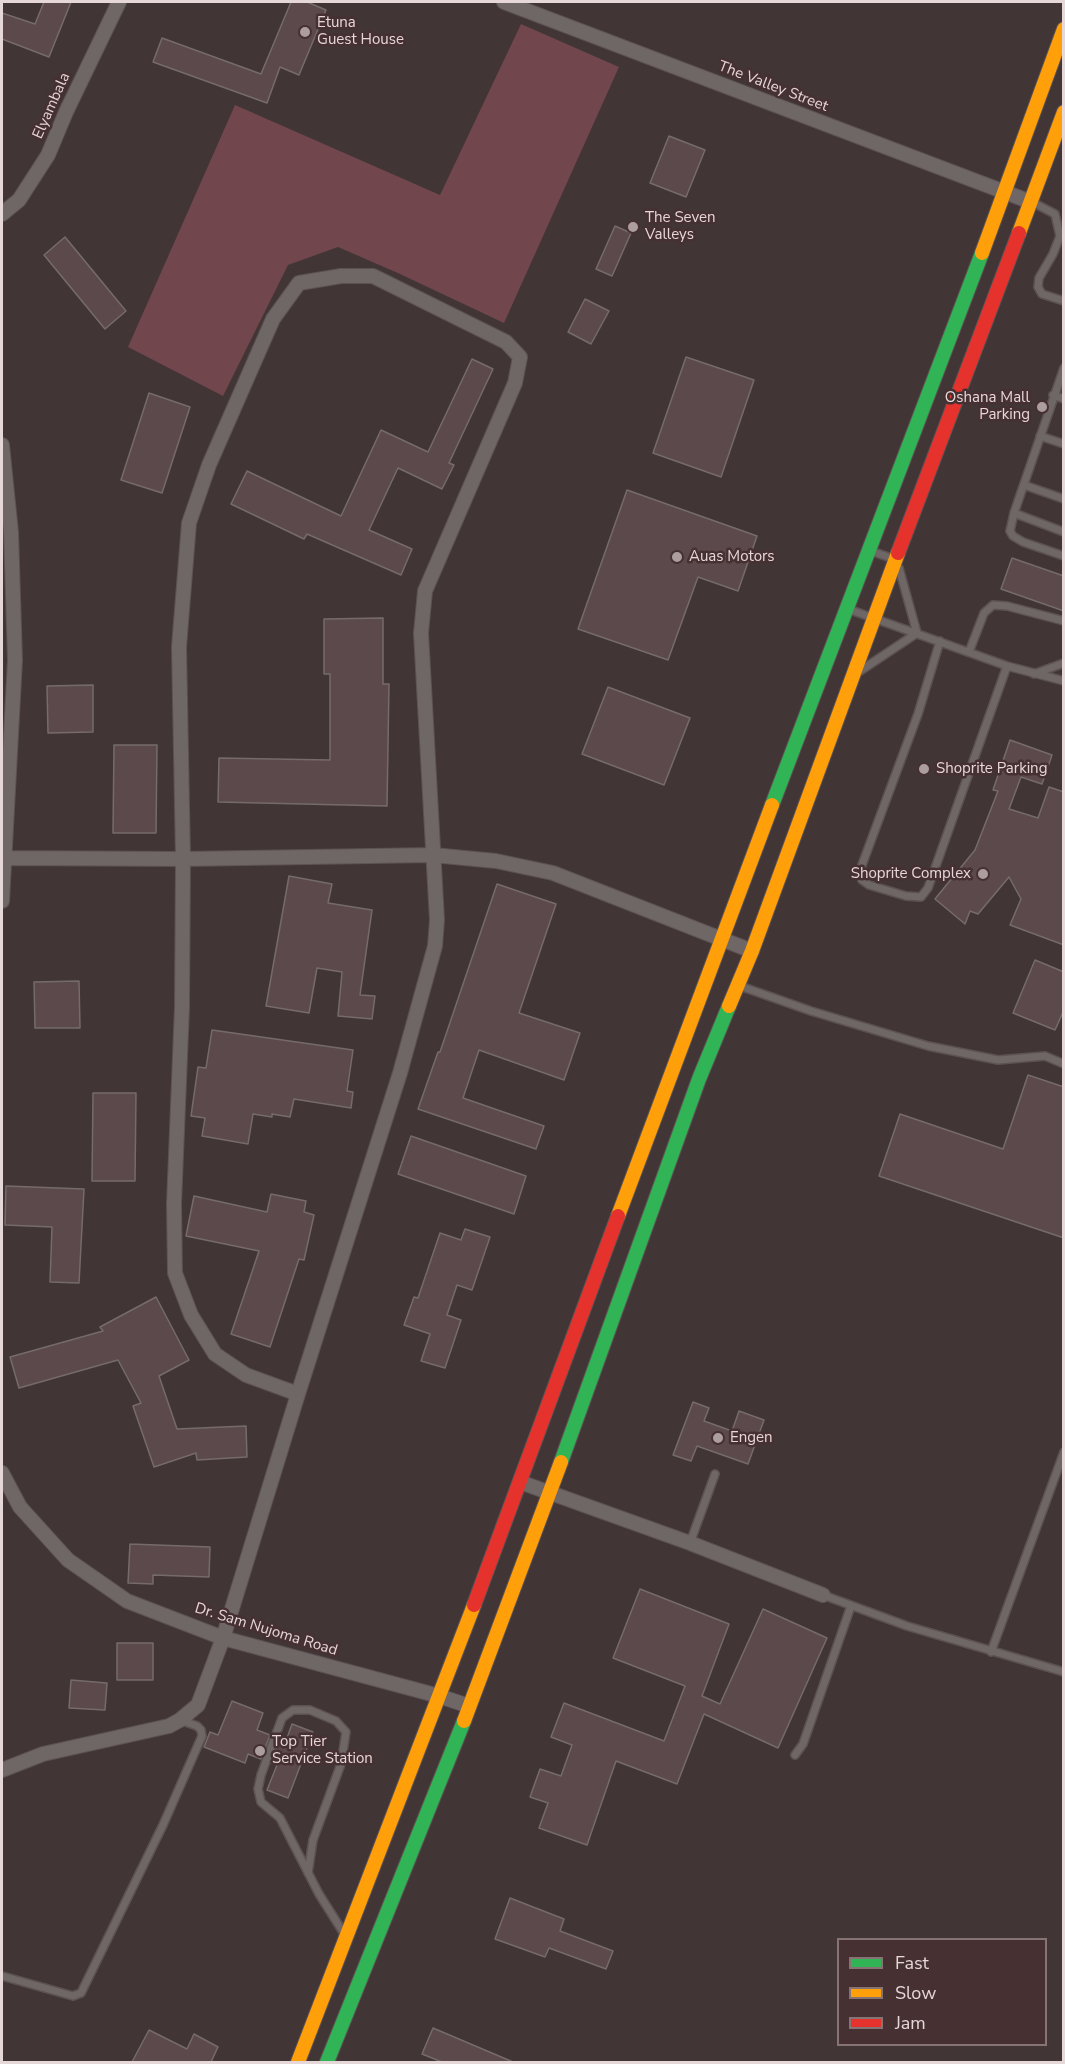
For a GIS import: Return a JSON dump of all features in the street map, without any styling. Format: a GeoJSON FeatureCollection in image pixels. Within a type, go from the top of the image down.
{"type":"FeatureCollection","features":[{"type":"Feature","properties":{"kind":"main road"},"geometry":{"type":"LineString","coordinates":[[298,2062],[520,1482],[546,1407],[848,609],[868,550],[1005,193],[1064,29]]}},
{"type":"Feature","properties":{"kind":"main road"},"geometry":{"type":"LineString","coordinates":[[327,2062],[469,1706],[550,1493],[699,1078],[752,951],[1064,112]]}},
{"type":"Feature","properties":{"kind":"street","name":"Elyambala"},"geometry":{"type":"LineString","coordinates":[[2,214],[20,200],[48,155],[118,2]]}},
{"type":"Feature","properties":{"kind":"street","name":"The Valley Street"},"geometry":{"type":"LineString","coordinates":[[504,2],[1031,202]]}},
{"type":"Feature","properties":{"kind":"street"},"geometry":{"type":"LineString","coordinates":[[2,1770],[43,1754],[169,1726],[198,1705],[223,1638],[400,1073],[432,960],[436,931],[421,633],[425,591],[515,383],[520,357],[506,342],[373,276],[341,276],[299,283],[273,319],[209,465],[189,523],[178,646],[183,859],[182,1007],[174,1204],[175,1273],[191,1314],[215,1354],[246,1375],[298,1394]]}},
{"type":"Feature","properties":{"kind":"street"},"geometry":{"type":"LineString","coordinates":[[2,445],[11,532],[15,660],[2,900]]}},
{"type":"Feature","properties":{"kind":"street"},"geometry":{"type":"LineString","coordinates":[[5,858],[183,859],[433,855],[495,861],[553,873],[752,951]]}},
{"type":"Feature","properties":{"kind":"street","name":"Dr. Sam Nujoma Road"},"geometry":{"type":"LineString","coordinates":[[2,1473],[20,1507],[68,1560],[127,1601],[223,1638],[469,1706]]}},
{"type":"Feature","properties":{"kind":"street"},"geometry":{"type":"LineString","coordinates":[[520,1482],[690,1543],[823,1596]]}},
{"type":"Feature","properties":{"kind":"lane"},"geometry":{"type":"LineString","coordinates":[[1031,202],[1055,214],[1060,236],[1038,287],[1042,294],[1064,301]]}},
{"type":"Feature","properties":{"kind":"lane"},"geometry":{"type":"LineString","coordinates":[[1064,368],[1053,395],[1010,531],[1013,536],[1023,542],[1064,556]]}},
{"type":"Feature","properties":{"kind":"lane"},"geometry":{"type":"LineString","coordinates":[[1053,395],[1064,399]]}},
{"type":"Feature","properties":{"kind":"lane"},"geometry":{"type":"LineString","coordinates":[[1040,436],[1064,444]]}},
{"type":"Feature","properties":{"kind":"lane"},"geometry":{"type":"LineString","coordinates":[[1024,485],[1064,499]]}},
{"type":"Feature","properties":{"kind":"lane"},"geometry":{"type":"LineString","coordinates":[[1014,513],[1064,532]]}},
{"type":"Feature","properties":{"kind":"lane"},"geometry":{"type":"LineString","coordinates":[[868,550],[897,560],[917,633]]}},
{"type":"Feature","properties":{"kind":"lane"},"geometry":{"type":"LineString","coordinates":[[969,652],[984,613],[993,605],[1007,606],[1064,621]]}},
{"type":"Feature","properties":{"kind":"lane"},"geometry":{"type":"LineString","coordinates":[[848,609],[1007,666],[1034,675],[1064,681]]}},
{"type":"Feature","properties":{"kind":"lane"},"geometry":{"type":"LineString","coordinates":[[853,676],[917,633]]}},
{"type":"Feature","properties":{"kind":"lane"},"geometry":{"type":"LineString","coordinates":[[940,641],[918,714],[859,873],[862,880],[869,885],[906,896],[921,897],[928,888],[1007,666]]}},
{"type":"Feature","properties":{"kind":"lane"},"geometry":{"type":"LineString","coordinates":[[1034,675],[1064,663]]}},
{"type":"Feature","properties":{"kind":"lane"},"geometry":{"type":"LineString","coordinates":[[737,985],[811,1011],[928,1046],[998,1059],[1044,1056],[1064,1064]]}},
{"type":"Feature","properties":{"kind":"lane"},"geometry":{"type":"LineString","coordinates":[[991,1652],[1064,1452]]}},
{"type":"Feature","properties":{"kind":"lane"},"geometry":{"type":"LineString","coordinates":[[690,1543],[716,1474]]}},
{"type":"Feature","properties":{"kind":"lane"},"geometry":{"type":"LineString","coordinates":[[823,1596],[907,1626],[1064,1672]]}},
{"type":"Feature","properties":{"kind":"lane"},"geometry":{"type":"LineString","coordinates":[[795,1755],[803,1744],[850,1606]]}},
{"type":"Feature","properties":{"kind":"lane"},"geometry":{"type":"LineString","coordinates":[[308,1873],[313,1840],[340,1764],[346,1732],[336,1721],[310,1710],[292,1710],[282,1718],[261,1775],[258,1789],[261,1802],[280,1818],[308,1873],[319,1894],[346,1936]]}},
{"type":"Feature","properties":{"kind":"lane"},"geometry":{"type":"LineString","coordinates":[[2,1976],[73,1996],[81,1993],[163,1825],[202,1736],[197,1726],[180,1720]]}},
{"type":"Feature","properties":{"kind":"shaded area"},"geometry":{"type":"Polygon","coordinates":[[[521,24],[619,67],[504,323],[338,247],[288,265],[223,396],[128,347],[235,105],[440,195],[521,24]]]}},
{"type":"Feature","properties":{"kind":"building"},"geometry":{"type":"Polygon","coordinates":[[[44,2],[71,2],[49,57],[2,39],[2,13],[35,24],[44,2]]]}},
{"type":"Feature","properties":{"kind":"building"},"geometry":{"type":"Polygon","coordinates":[[[291,2],[307,2],[326,10],[299,75],[280,67],[267,103],[153,62],[162,38],[261,74],[291,2]]]}},
{"type":"Feature","properties":{"kind":"building"},"geometry":{"type":"Polygon","coordinates":[[[669,136],[705,150],[686,197],[650,183],[669,136]]]}},
{"type":"Feature","properties":{"kind":"building"},"geometry":{"type":"Polygon","coordinates":[[[615,226],[631,233],[612,276],[596,269],[615,226]]]}},
{"type":"Feature","properties":{"kind":"building"},"geometry":{"type":"Polygon","coordinates":[[[65,237],[126,311],[105,329],[44,255],[65,237]]]}},
{"type":"Feature","properties":{"kind":"building"},"geometry":{"type":"Polygon","coordinates":[[[585,299],[609,311],[591,344],[568,332],[585,299]]]}},
{"type":"Feature","properties":{"kind":"building"},"geometry":{"type":"Polygon","coordinates":[[[686,357],[754,380],[721,477],[653,453],[686,357]]]}},
{"type":"Feature","properties":{"kind":"building"},"geometry":{"type":"Polygon","coordinates":[[[472,359],[493,369],[449,463],[454,465],[442,489],[398,468],[369,530],[412,549],[401,575],[307,534],[304,539],[231,504],[247,471],[341,516],[381,430],[428,452],[472,359]]]}},
{"type":"Feature","properties":{"kind":"building"},"geometry":{"type":"Polygon","coordinates":[[[149,393],[190,407],[162,493],[121,480],[149,393]]]}},
{"type":"Feature","properties":{"kind":"building","name":"Auas Motors"},"geometry":{"type":"Polygon","coordinates":[[[627,490],[757,536],[738,591],[698,577],[668,660],[578,629],[627,490]]]}},
{"type":"Feature","properties":{"kind":"building"},"geometry":{"type":"Polygon","coordinates":[[[1012,558],[1064,576],[1064,611],[1001,589],[1012,558]]]}},
{"type":"Feature","properties":{"kind":"building"},"geometry":{"type":"Polygon","coordinates":[[[383,618],[383,684],[389,684],[387,806],[218,802],[219,758],[330,760],[330,674],[324,674],[324,619],[383,618]]]}},
{"type":"Feature","properties":{"kind":"building"},"geometry":{"type":"Polygon","coordinates":[[[93,685],[93,732],[48,733],[47,686],[93,685]]]}},
{"type":"Feature","properties":{"kind":"building"},"geometry":{"type":"Polygon","coordinates":[[[608,687],[690,718],[664,785],[582,754],[608,687]]]}},
{"type":"Feature","properties":{"kind":"building","name":"Shoprite Complex"},"geometry":{"type":"Polygon","coordinates":[[[1010,740],[1052,755],[1042,784],[1021,777],[1009,809],[1038,818],[1049,787],[1064,792],[1064,945],[1010,925],[1021,899],[1009,877],[978,914],[970,911],[965,924],[935,899],[975,850],[998,791],[993,790],[1010,740]]]}},
{"type":"Feature","properties":{"kind":"building"},"geometry":{"type":"Polygon","coordinates":[[[114,745],[157,745],[156,833],[113,833],[114,745]]]}},
{"type":"Feature","properties":{"kind":"building"},"geometry":{"type":"Polygon","coordinates":[[[289,876],[332,884],[328,903],[372,910],[360,995],[375,996],[372,1019],[338,1016],[342,972],[317,968],[309,1013],[266,1006],[289,876]]]}},
{"type":"Feature","properties":{"kind":"building"},"geometry":{"type":"Polygon","coordinates":[[[497,884],[556,904],[519,1013],[580,1033],[564,1080],[479,1050],[463,1098],[544,1126],[536,1149],[418,1109],[438,1052],[440,1052],[497,884]]]}},
{"type":"Feature","properties":{"kind":"building"},"geometry":{"type":"Polygon","coordinates":[[[1035,960],[1064,972],[1064,1010],[1055,1030],[1013,1013],[1035,960]]]}},
{"type":"Feature","properties":{"kind":"building"},"geometry":{"type":"Polygon","coordinates":[[[79,981],[80,1028],[35,1028],[34,982],[79,981]]]}},
{"type":"Feature","properties":{"kind":"building"},"geometry":{"type":"Polygon","coordinates":[[[212,1030],[353,1050],[347,1091],[353,1092],[351,1108],[294,1099],[290,1117],[253,1114],[248,1144],[202,1136],[205,1118],[191,1116],[198,1067],[206,1068],[212,1030]]]}},
{"type":"Feature","properties":{"kind":"building"},"geometry":{"type":"Polygon","coordinates":[[[1028,1075],[1064,1087],[1064,1238],[879,1176],[900,1114],[1003,1149],[1028,1075]]]}},
{"type":"Feature","properties":{"kind":"building"},"geometry":{"type":"Polygon","coordinates":[[[93,1093],[136,1093],[135,1181],[92,1181],[93,1093]]]}},
{"type":"Feature","properties":{"kind":"building"},"geometry":{"type":"Polygon","coordinates":[[[411,1136],[526,1176],[514,1214],[398,1174],[411,1136]]]}},
{"type":"Feature","properties":{"kind":"building"},"geometry":{"type":"Polygon","coordinates":[[[6,1186],[84,1189],[79,1283],[50,1282],[52,1227],[5,1225],[6,1186]]]}},
{"type":"Feature","properties":{"kind":"building"},"geometry":{"type":"Polygon","coordinates":[[[271,1194],[306,1201],[304,1212],[314,1215],[304,1260],[299,1259],[270,1347],[231,1334],[259,1251],[186,1236],[194,1196],[267,1212],[271,1194]]]}},
{"type":"Feature","properties":{"kind":"building"},"geometry":{"type":"Polygon","coordinates":[[[465,1229],[490,1237],[472,1290],[457,1285],[447,1315],[461,1320],[445,1368],[421,1361],[430,1334],[404,1325],[414,1297],[418,1298],[440,1233],[461,1240],[465,1229]]]}},
{"type":"Feature","properties":{"kind":"building"},"geometry":{"type":"Polygon","coordinates":[[[156,1297],[189,1360],[159,1376],[177,1429],[246,1426],[247,1457],[197,1460],[196,1453],[154,1467],[133,1406],[141,1403],[118,1360],[19,1388],[10,1357],[103,1331],[100,1327],[156,1297]]]}},
{"type":"Feature","properties":{"kind":"building","name":"Engen"},"geometry":{"type":"Polygon","coordinates":[[[693,1402],[709,1408],[704,1421],[732,1431],[739,1411],[764,1420],[748,1464],[697,1446],[691,1461],[673,1455],[693,1402]]]}},
{"type":"Feature","properties":{"kind":"building"},"geometry":{"type":"Polygon","coordinates":[[[130,1544],[210,1547],[209,1577],[153,1575],[153,1584],[128,1583],[130,1544]]]}},
{"type":"Feature","properties":{"kind":"building"},"geometry":{"type":"Polygon","coordinates":[[[640,1589],[729,1624],[702,1696],[720,1704],[763,1609],[827,1638],[778,1748],[704,1714],[677,1784],[616,1761],[587,1845],[539,1828],[548,1803],[530,1797],[540,1769],[561,1776],[572,1745],[551,1737],[564,1703],[664,1741],[685,1686],[613,1658],[640,1589]]]}},
{"type":"Feature","properties":{"kind":"building"},"geometry":{"type":"Polygon","coordinates":[[[117,1643],[153,1643],[153,1680],[117,1680],[117,1643]]]}},
{"type":"Feature","properties":{"kind":"building"},"geometry":{"type":"Polygon","coordinates":[[[71,1680],[107,1683],[105,1710],[69,1708],[71,1680]]]}},
{"type":"Feature","properties":{"kind":"building"},"geometry":{"type":"Polygon","coordinates":[[[232,1701],[263,1713],[257,1730],[270,1735],[261,1759],[248,1754],[245,1763],[204,1747],[210,1732],[218,1735],[232,1701]]]}},
{"type":"Feature","properties":{"kind":"building"},"geometry":{"type":"Polygon","coordinates":[[[292,1724],[313,1732],[288,1798],[267,1790],[277,1765],[271,1763],[280,1739],[286,1741],[292,1724]]]}},
{"type":"Feature","properties":{"kind":"building"},"geometry":{"type":"Polygon","coordinates":[[[510,1898],[564,1919],[560,1931],[613,1951],[606,1969],[549,1948],[545,1957],[495,1939],[510,1898]]]}},
{"type":"Feature","properties":{"kind":"building"},"geometry":{"type":"Polygon","coordinates":[[[433,2028],[513,2062],[442,2062],[422,2054],[433,2028]]]}},
{"type":"Feature","properties":{"kind":"building"},"geometry":{"type":"Polygon","coordinates":[[[149,2030],[187,2049],[194,2034],[218,2047],[211,2062],[132,2062],[149,2030]]]}},
{"type":"Feature","properties":{"kind":"traffic: fast"},"geometry":{"type":"LineString","coordinates":[[772,805],[982,253]]}},
{"type":"Feature","properties":{"kind":"traffic: fast"},"geometry":{"type":"LineString","coordinates":[[561,1462],[699,1079],[729,1006]]}},
{"type":"Feature","properties":{"kind":"traffic: fast"},"geometry":{"type":"LineString","coordinates":[[327,2062],[464,1721]]}},
{"type":"Feature","properties":{"kind":"traffic: slow"},"geometry":{"type":"LineString","coordinates":[[982,253],[1064,29]]}},
{"type":"Feature","properties":{"kind":"traffic: slow"},"geometry":{"type":"LineString","coordinates":[[1019,233],[1064,112]]}},
{"type":"Feature","properties":{"kind":"traffic: slow"},"geometry":{"type":"LineString","coordinates":[[729,1006],[752,951],[898,553]]}},
{"type":"Feature","properties":{"kind":"traffic: slow"},"geometry":{"type":"LineString","coordinates":[[618,1216],[772,805]]}},
{"type":"Feature","properties":{"kind":"traffic: slow"},"geometry":{"type":"LineString","coordinates":[[464,1721],[561,1462]]}},
{"type":"Feature","properties":{"kind":"traffic: slow"},"geometry":{"type":"LineString","coordinates":[[298,2062],[474,1605]]}},
{"type":"Feature","properties":{"kind":"traffic: jam"},"geometry":{"type":"LineString","coordinates":[[898,553],[1019,233]]}},
{"type":"Feature","properties":{"kind":"traffic: jam"},"geometry":{"type":"LineString","coordinates":[[474,1605],[618,1216]]}},
{"type":"Feature","properties":{"kind":"place","name":"Etuna Guest House"},"geometry":{"type":"Point","coordinates":[305,32]}},
{"type":"Feature","properties":{"kind":"place","name":"The Seven Valleys"},"geometry":{"type":"Point","coordinates":[633,227]}},
{"type":"Feature","properties":{"kind":"place","name":"Oshana Mall Parking"},"geometry":{"type":"Point","coordinates":[1042,407]}},
{"type":"Feature","properties":{"kind":"place","name":"Auas Motors"},"geometry":{"type":"Point","coordinates":[677,557]}},
{"type":"Feature","properties":{"kind":"place","name":"Shoprite Parking"},"geometry":{"type":"Point","coordinates":[924,769]}},
{"type":"Feature","properties":{"kind":"place","name":"Shoprite Complex"},"geometry":{"type":"Point","coordinates":[983,874]}},
{"type":"Feature","properties":{"kind":"place","name":"Engen"},"geometry":{"type":"Point","coordinates":[718,1438]}},
{"type":"Feature","properties":{"kind":"place","name":"Top Tier Service Station"},"geometry":{"type":"Point","coordinates":[260,1751]}}]}
